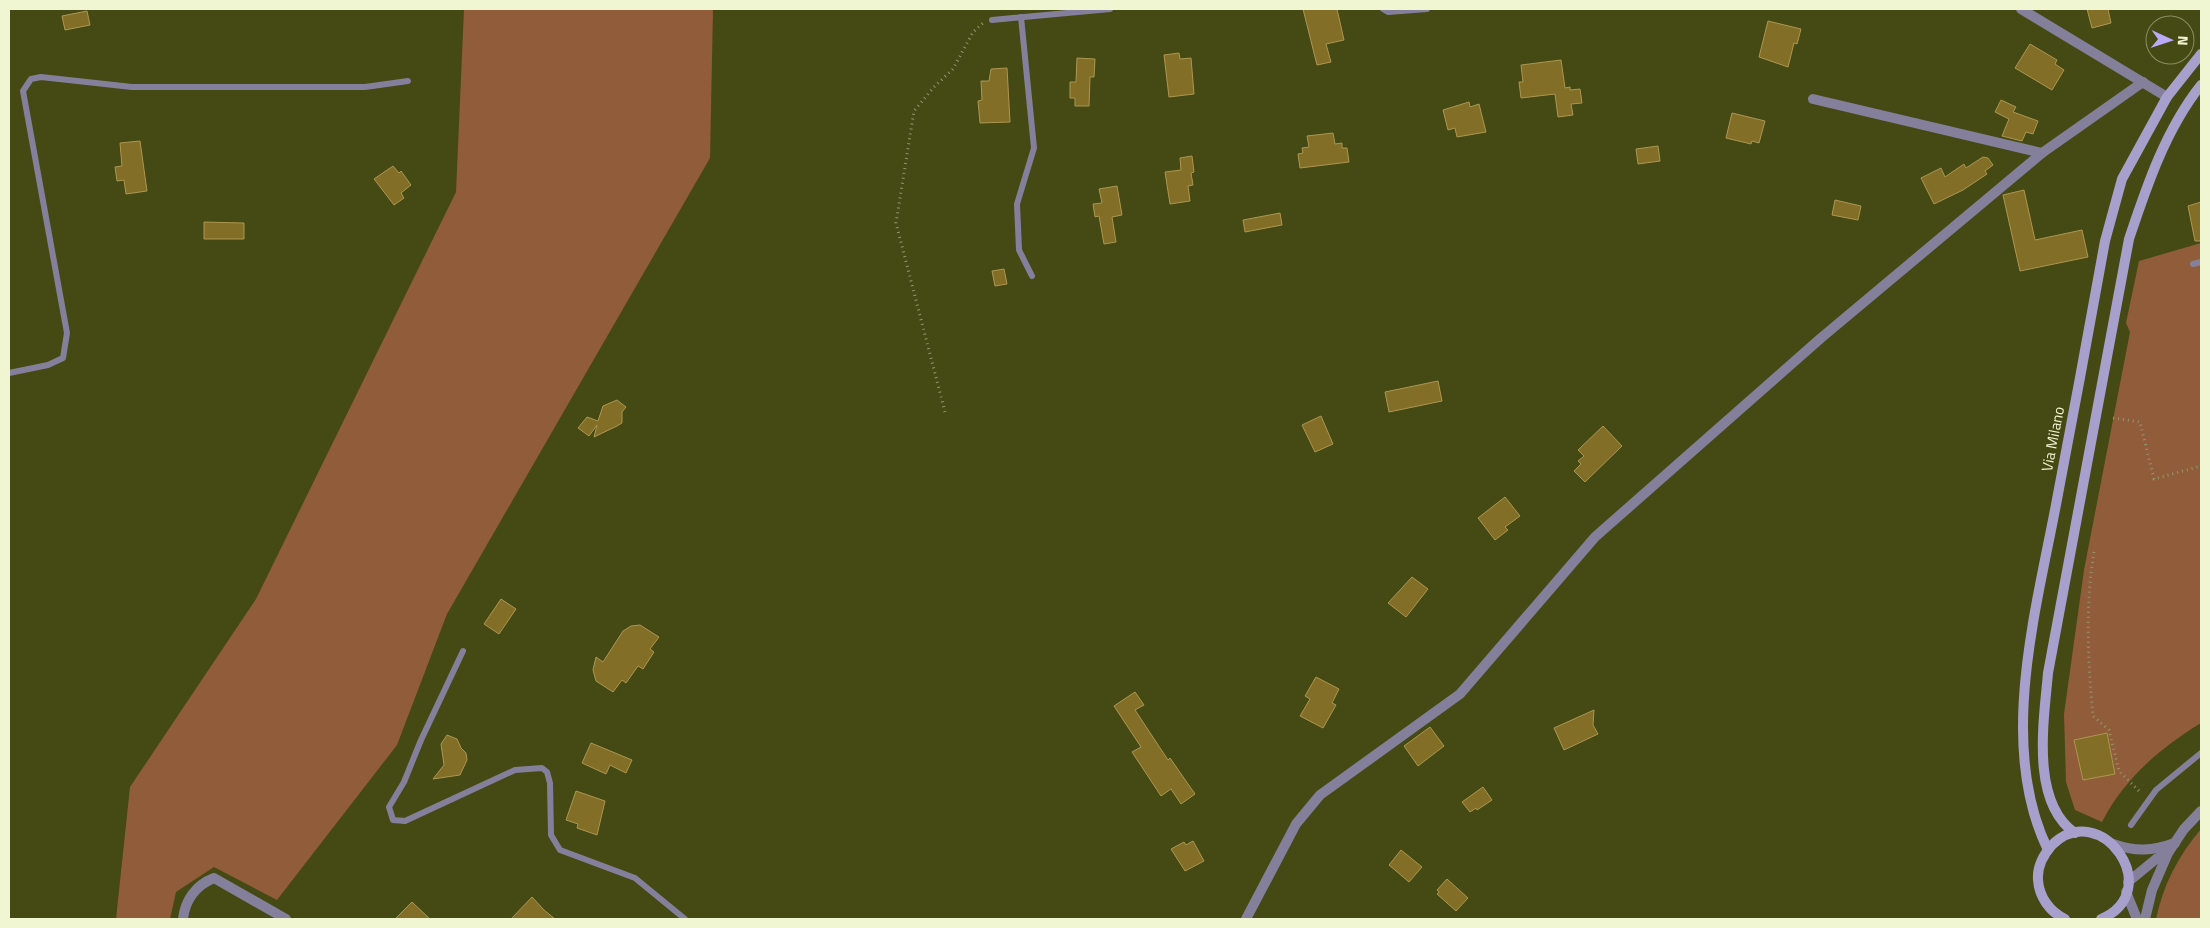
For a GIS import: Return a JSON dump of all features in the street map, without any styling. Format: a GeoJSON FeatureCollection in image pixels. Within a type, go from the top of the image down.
{"type":"FeatureCollection","features":[{"type":"Feature","properties":{"kind":"main road","name":"Via Milano"},"geometry":{"type":"LineString","coordinates":[[2048,850],[2036,824],[2024,767],[2026,671],[2105,241],[2122,179],[2167,97],[2201,54]]}},
{"type":"Feature","properties":{"kind":"main road"},"geometry":{"type":"LineString","coordinates":[[2075,833],[2066,827],[2058,816],[2049,795],[2046,779],[2044,721],[2048,672],[2129,239],[2147,184],[2183,107],[2201,85]]}},
{"type":"Feature","properties":{"kind":"main road"},"geometry":{"type":"LineString","coordinates":[[2062,919],[2048,907],[2041,894],[2038,879],[2040,864],[2048,850],[2065,836],[2075,833],[2095,834],[2113,844],[2122,854],[2128,868],[2127,887],[2120,906],[2101,919]]}},
{"type":"Feature","properties":{"kind":"street"},"geometry":{"type":"LineString","coordinates":[[2021,9],[2167,97]]}},
{"type":"Feature","properties":{"kind":"street"},"geometry":{"type":"LineString","coordinates":[[1246,919],[1296,824],[1320,795],[1460,694],[1595,538],[1822,338],[2042,153],[2143,82]]}},
{"type":"Feature","properties":{"kind":"street"},"geometry":{"type":"LineString","coordinates":[[1813,99],[2042,153]]}},
{"type":"Feature","properties":{"kind":"street"},"geometry":{"type":"LineString","coordinates":[[2145,919],[2152,890],[2168,853],[2201,811]]}},
{"type":"Feature","properties":{"kind":"street"},"geometry":{"type":"LineString","coordinates":[[2113,844],[2126,848],[2151,851],[2175,842]]}},
{"type":"Feature","properties":{"kind":"street"},"geometry":{"type":"LineString","coordinates":[[2137,919],[2127,887],[2156,859],[2168,853]]}},
{"type":"Feature","properties":{"kind":"street"},"geometry":{"type":"LineString","coordinates":[[183,919],[184,909],[200,883],[214,878],[286,919]]}},
{"type":"Feature","properties":{"kind":"lane"},"geometry":{"type":"LineString","coordinates":[[992,20],[1110,9]]}},
{"type":"Feature","properties":{"kind":"lane"},"geometry":{"type":"LineString","coordinates":[[1383,9],[1388,12],[1427,9]]}},
{"type":"Feature","properties":{"kind":"lane"},"geometry":{"type":"LineString","coordinates":[[1021,17],[1034,148],[1017,204],[1019,250],[1032,276]]}},
{"type":"Feature","properties":{"kind":"lane"},"geometry":{"type":"LineString","coordinates":[[9,373],[48,365],[63,358],[67,333],[23,92],[31,79],[41,77],[132,87],[365,87],[408,81]]}},
{"type":"Feature","properties":{"kind":"lane"},"geometry":{"type":"LineString","coordinates":[[2192,264],[2201,262]]}},
{"type":"Feature","properties":{"kind":"lane"},"geometry":{"type":"LineString","coordinates":[[463,651],[421,740],[404,782],[389,807],[392,820],[405,820],[514,770],[542,768],[547,772],[550,783],[551,835],[560,850],[635,878],[684,919]]}},
{"type":"Feature","properties":{"kind":"lane"},"geometry":{"type":"LineString","coordinates":[[2130,825],[2156,790],[2201,753]]}},
{"type":"Feature","properties":{"kind":"path"},"geometry":{"type":"LineString","coordinates":[[945,412],[896,223],[914,111],[934,87],[953,69],[973,32],[982,24],[992,20]]}},
{"type":"Feature","properties":{"kind":"path"},"geometry":{"type":"LineString","coordinates":[[2113,418],[2140,422],[2154,479],[2201,466]]}},
{"type":"Feature","properties":{"kind":"path"},"geometry":{"type":"LineString","coordinates":[[2094,552],[2089,594],[2088,669],[2093,716],[2109,730],[2119,771],[2148,800]]}},
{"type":"Feature","properties":{"kind":"shaded area"},"geometry":{"type":"Polygon","coordinates":[[[464,9],[713,9],[710,158],[447,614],[397,745],[277,900],[214,867],[176,892],[170,919],[116,919],[130,787],[256,599],[456,192],[464,9]]]}},
{"type":"Feature","properties":{"kind":"shaded area"},"geometry":{"type":"Polygon","coordinates":[[[2201,243],[2201,723],[2157,754],[2132,778],[2111,806],[2102,822],[2075,810],[2066,782],[2064,714],[2084,570],[2130,332],[2126,323],[2139,261],[2201,243]]]}},
{"type":"Feature","properties":{"kind":"shaded area"},"geometry":{"type":"Polygon","coordinates":[[[2201,829],[2201,919],[2156,919],[2172,871],[2201,829]]]}},
{"type":"Feature","properties":{"kind":"building"},"geometry":{"type":"Polygon","coordinates":[[[1303,9],[1337,9],[1344,40],[1326,44],[1331,62],[1317,65],[1303,9]]]}},
{"type":"Feature","properties":{"kind":"building"},"geometry":{"type":"Polygon","coordinates":[[[2087,9],[2108,9],[2111,23],[2092,28],[2087,9]]]}},
{"type":"Feature","properties":{"kind":"building"},"geometry":{"type":"Polygon","coordinates":[[[87,11],[90,25],[65,30],[62,16],[87,11]]]}},
{"type":"Feature","properties":{"kind":"building"},"geometry":{"type":"Polygon","coordinates":[[[1768,21],[1801,29],[1797,44],[1794,43],[1788,67],[1759,57],[1768,21]]]}},
{"type":"Feature","properties":{"kind":"building"},"geometry":{"type":"Polygon","coordinates":[[[2030,44],[2057,60],[2055,64],[2064,70],[2052,90],[2015,68],[2030,44]]]}},
{"type":"Feature","properties":{"kind":"building"},"geometry":{"type":"Polygon","coordinates":[[[1179,53],[1180,59],[1191,58],[1194,94],[1169,97],[1164,55],[1179,53]]]}},
{"type":"Feature","properties":{"kind":"building"},"geometry":{"type":"Polygon","coordinates":[[[1077,58],[1095,59],[1094,77],[1090,77],[1089,106],[1075,106],[1075,98],[1070,98],[1070,82],[1076,82],[1077,58]]]}},
{"type":"Feature","properties":{"kind":"building"},"geometry":{"type":"Polygon","coordinates":[[[1561,60],[1565,88],[1570,87],[1570,90],[1580,89],[1582,103],[1571,104],[1573,115],[1558,117],[1555,94],[1521,98],[1519,82],[1523,82],[1521,65],[1561,60]]]}},
{"type":"Feature","properties":{"kind":"building"},"geometry":{"type":"Polygon","coordinates":[[[1007,68],[1010,122],[980,123],[978,101],[982,100],[981,81],[989,81],[991,69],[1007,68]]]}},
{"type":"Feature","properties":{"kind":"building"},"geometry":{"type":"Polygon","coordinates":[[[2001,100],[2016,107],[2013,112],[2038,121],[2033,134],[2026,132],[2022,141],[2002,136],[2009,119],[1995,112],[2001,100]]]}},
{"type":"Feature","properties":{"kind":"building"},"geometry":{"type":"Polygon","coordinates":[[[1469,102],[1470,107],[1479,104],[1486,132],[1457,137],[1455,128],[1448,130],[1443,110],[1469,102]]]}},
{"type":"Feature","properties":{"kind":"building"},"geometry":{"type":"Polygon","coordinates":[[[1732,113],[1765,121],[1759,143],[1752,141],[1751,144],[1726,138],[1732,113]]]}},
{"type":"Feature","properties":{"kind":"building"},"geometry":{"type":"Polygon","coordinates":[[[1333,133],[1335,144],[1342,143],[1342,148],[1347,148],[1349,162],[1300,168],[1298,154],[1303,153],[1302,148],[1309,147],[1307,136],[1333,133]]]}},
{"type":"Feature","properties":{"kind":"building"},"geometry":{"type":"Polygon","coordinates":[[[140,141],[147,191],[126,194],[124,180],[117,181],[115,167],[122,166],[120,143],[140,141]]]}},
{"type":"Feature","properties":{"kind":"building"},"geometry":{"type":"Polygon","coordinates":[[[1658,146],[1660,161],[1638,164],[1636,149],[1658,146]]]}},
{"type":"Feature","properties":{"kind":"building"},"geometry":{"type":"Polygon","coordinates":[[[1192,156],[1194,172],[1191,173],[1193,185],[1188,186],[1190,201],[1170,204],[1165,172],[1181,170],[1180,158],[1192,156]]]}},
{"type":"Feature","properties":{"kind":"building"},"geometry":{"type":"Polygon","coordinates":[[[1983,157],[1988,158],[1993,165],[1985,171],[1987,174],[1963,190],[1934,204],[1921,178],[1941,168],[1945,177],[1964,164],[1966,168],[1983,157]]]}},
{"type":"Feature","properties":{"kind":"building"},"geometry":{"type":"Polygon","coordinates":[[[393,166],[399,173],[401,171],[411,185],[401,193],[404,198],[394,205],[374,179],[393,166]]]}},
{"type":"Feature","properties":{"kind":"building"},"geometry":{"type":"Polygon","coordinates":[[[1117,186],[1122,215],[1112,217],[1116,242],[1104,244],[1099,216],[1095,217],[1093,204],[1102,203],[1099,189],[1117,186]]]}},
{"type":"Feature","properties":{"kind":"building"},"geometry":{"type":"Polygon","coordinates":[[[2024,190],[2035,240],[2082,230],[2088,257],[2020,271],[2003,195],[2024,190]]]}},
{"type":"Feature","properties":{"kind":"building"},"geometry":{"type":"Polygon","coordinates":[[[1835,200],[1861,206],[1858,220],[1832,215],[1835,200]]]}},
{"type":"Feature","properties":{"kind":"building"},"geometry":{"type":"Polygon","coordinates":[[[2201,202],[2201,241],[2195,241],[2188,206],[2201,202]]]}},
{"type":"Feature","properties":{"kind":"building"},"geometry":{"type":"Polygon","coordinates":[[[1280,213],[1282,225],[1245,232],[1243,220],[1280,213]]]}},
{"type":"Feature","properties":{"kind":"building"},"geometry":{"type":"Polygon","coordinates":[[[204,222],[244,223],[244,239],[204,239],[204,222]]]}},
{"type":"Feature","properties":{"kind":"building"},"geometry":{"type":"Polygon","coordinates":[[[1004,269],[1007,284],[995,286],[992,271],[1004,269]]]}},
{"type":"Feature","properties":{"kind":"building"},"geometry":{"type":"Polygon","coordinates":[[[1438,381],[1442,401],[1389,412],[1385,392],[1438,381]]]}},
{"type":"Feature","properties":{"kind":"building"},"geometry":{"type":"Polygon","coordinates":[[[617,400],[626,407],[622,412],[622,423],[594,437],[597,425],[589,436],[578,428],[587,417],[598,421],[603,406],[617,400]]]}},
{"type":"Feature","properties":{"kind":"building"},"geometry":{"type":"Polygon","coordinates":[[[1321,416],[1333,444],[1315,452],[1302,425],[1321,416]]]}},
{"type":"Feature","properties":{"kind":"building"},"geometry":{"type":"Polygon","coordinates":[[[1603,426],[1622,446],[1585,482],[1574,471],[1581,464],[1578,461],[1584,456],[1578,450],[1603,426]]]}},
{"type":"Feature","properties":{"kind":"building"},"geometry":{"type":"Polygon","coordinates":[[[1505,497],[1520,516],[1505,527],[1508,530],[1495,540],[1478,518],[1505,497]]]}},
{"type":"Feature","properties":{"kind":"building"},"geometry":{"type":"Polygon","coordinates":[[[1412,577],[1428,589],[1406,617],[1388,603],[1412,577]]]}},
{"type":"Feature","properties":{"kind":"building"},"geometry":{"type":"Polygon","coordinates":[[[501,599],[516,609],[499,634],[484,624],[501,599]]]}},
{"type":"Feature","properties":{"kind":"building"},"geometry":{"type":"Polygon","coordinates":[[[640,625],[659,637],[650,649],[654,652],[643,669],[638,666],[626,683],[622,680],[613,692],[596,681],[593,670],[596,657],[603,662],[623,631],[631,626],[640,625]]]}},
{"type":"Feature","properties":{"kind":"building"},"geometry":{"type":"Polygon","coordinates":[[[1316,677],[1339,689],[1332,703],[1336,705],[1323,728],[1300,716],[1310,699],[1305,696],[1316,677]]]}},
{"type":"Feature","properties":{"kind":"building"},"geometry":{"type":"Polygon","coordinates":[[[1135,692],[1144,705],[1135,710],[1168,760],[1170,758],[1195,794],[1181,804],[1171,789],[1161,796],[1132,752],[1141,747],[1114,706],[1135,692]]]}},
{"type":"Feature","properties":{"kind":"building"},"geometry":{"type":"Polygon","coordinates":[[[1594,710],[1593,725],[1598,734],[1564,750],[1554,728],[1594,710]]]}},
{"type":"Feature","properties":{"kind":"building"},"geometry":{"type":"Polygon","coordinates":[[[1430,727],[1444,746],[1418,766],[1404,746],[1430,727]]]}},
{"type":"Feature","properties":{"kind":"building"},"geometry":{"type":"Polygon","coordinates":[[[2107,733],[2115,774],[2083,780],[2074,740],[2107,733]]]}},
{"type":"Feature","properties":{"kind":"building"},"geometry":{"type":"Polygon","coordinates":[[[447,735],[457,739],[461,748],[466,753],[467,760],[460,775],[433,779],[444,765],[441,744],[447,735]]]}},
{"type":"Feature","properties":{"kind":"building"},"geometry":{"type":"Polygon","coordinates":[[[591,743],[632,760],[626,773],[610,765],[606,774],[582,763],[591,743]]]}},
{"type":"Feature","properties":{"kind":"building"},"geometry":{"type":"Polygon","coordinates":[[[1483,787],[1492,800],[1477,810],[1476,808],[1470,812],[1462,802],[1483,787]]]}},
{"type":"Feature","properties":{"kind":"building"},"geometry":{"type":"Polygon","coordinates":[[[576,791],[605,801],[597,835],[577,828],[578,824],[566,820],[576,791]]]}},
{"type":"Feature","properties":{"kind":"building"},"geometry":{"type":"Polygon","coordinates":[[[1193,841],[1204,861],[1185,871],[1171,849],[1184,842],[1186,845],[1193,841]]]}},
{"type":"Feature","properties":{"kind":"building"},"geometry":{"type":"Polygon","coordinates":[[[1401,850],[1422,867],[1409,882],[1389,865],[1401,850]]]}},
{"type":"Feature","properties":{"kind":"building"},"geometry":{"type":"Polygon","coordinates":[[[1447,879],[1468,898],[1456,911],[1437,894],[1439,892],[1437,890],[1447,879]]]}},
{"type":"Feature","properties":{"kind":"building"},"geometry":{"type":"Polygon","coordinates":[[[532,897],[544,910],[555,919],[511,919],[532,897]]]}},
{"type":"Feature","properties":{"kind":"building"},"geometry":{"type":"Polygon","coordinates":[[[412,902],[430,919],[395,919],[412,902]]]}}]}
